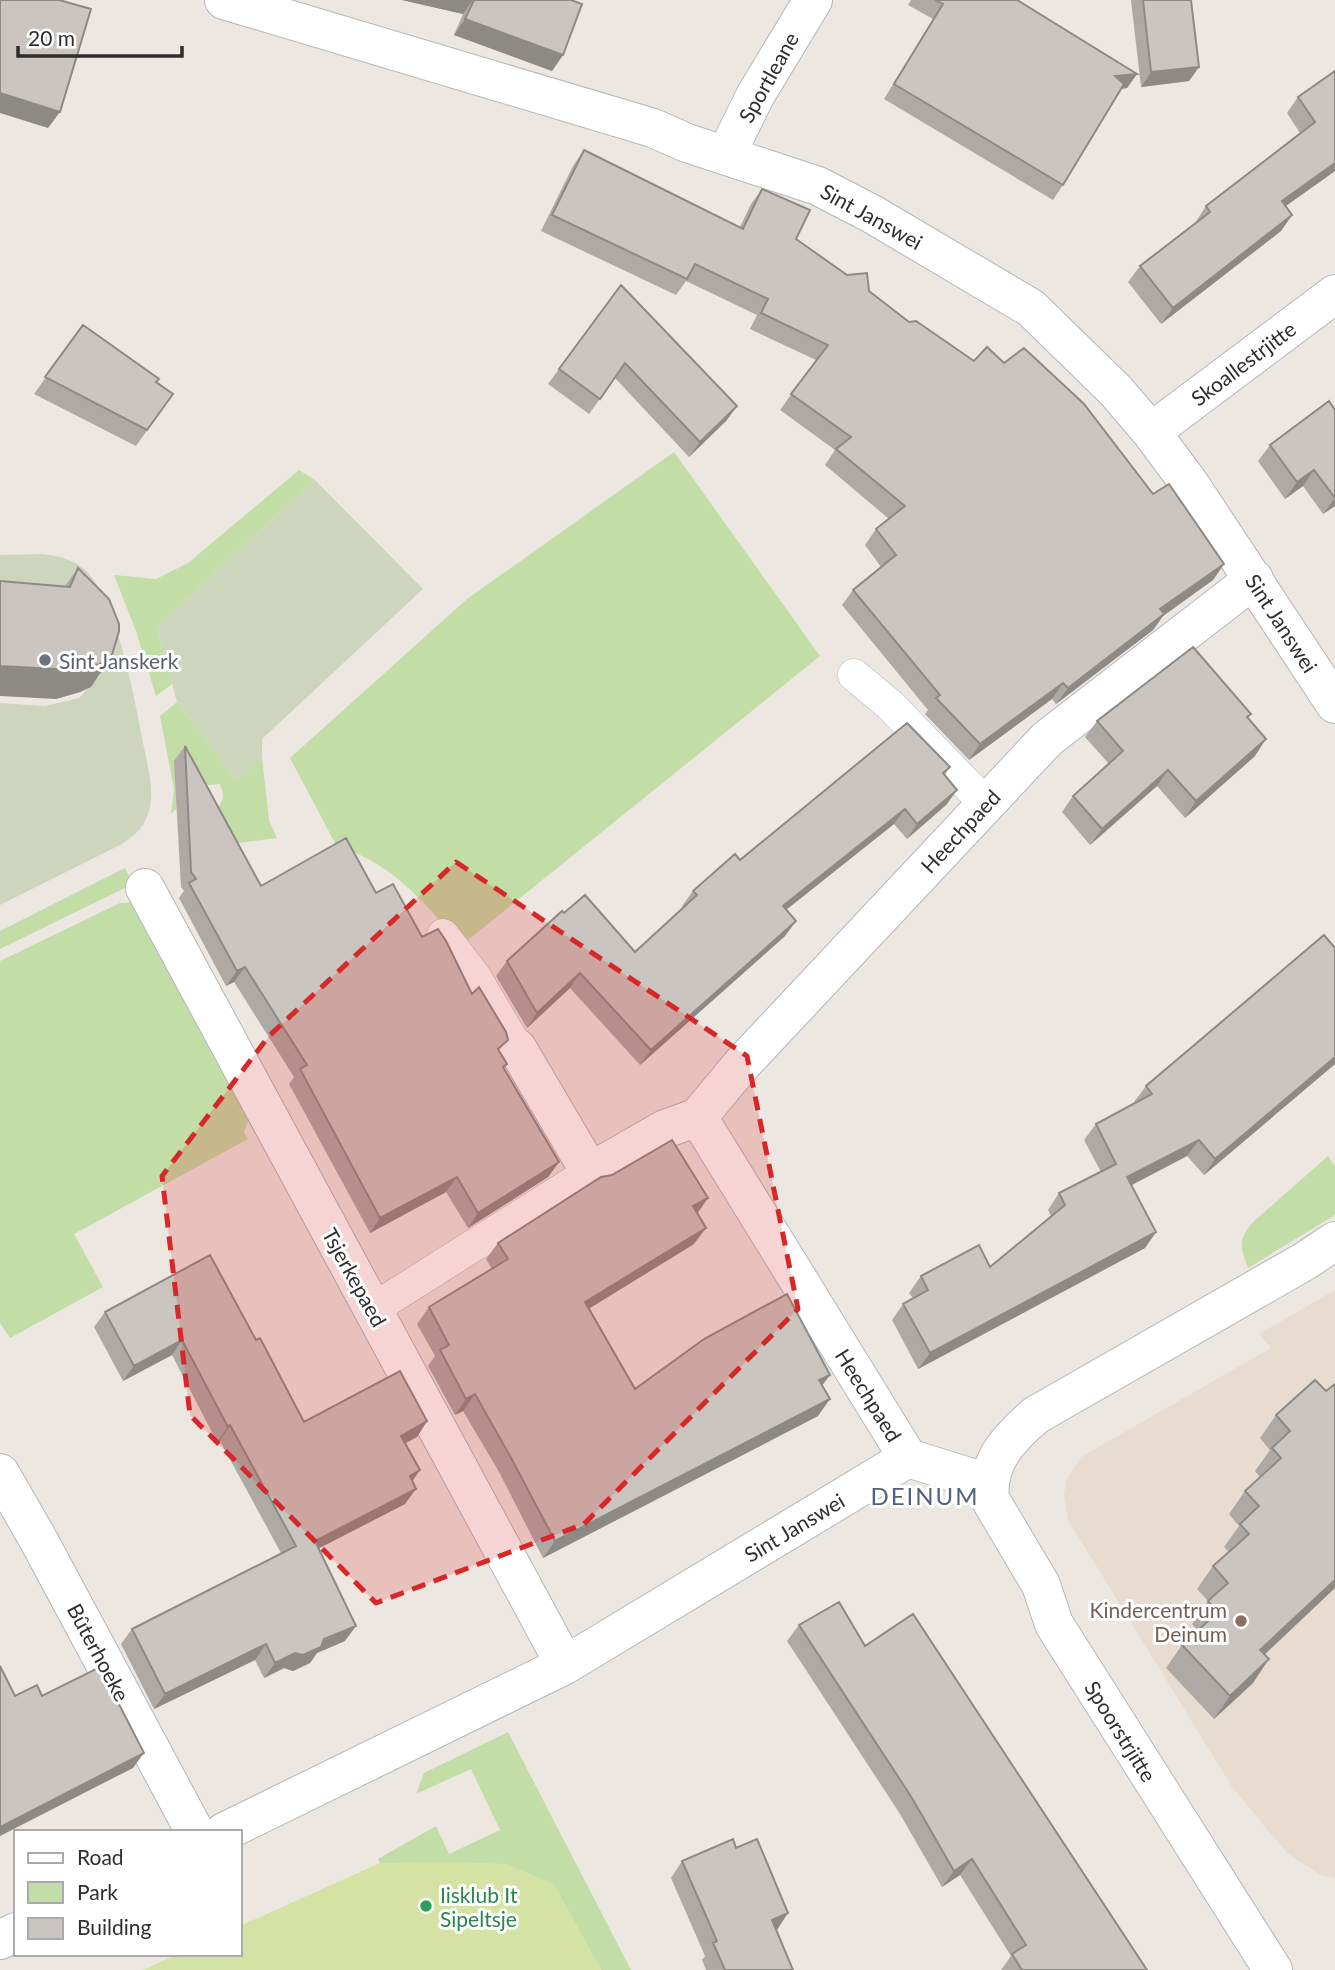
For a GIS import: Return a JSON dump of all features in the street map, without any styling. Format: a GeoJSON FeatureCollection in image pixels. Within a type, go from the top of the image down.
{"type":"FeatureCollection","features":[{"type":"Feature","properties":{"kind":"street","name":"Sint Janswei"},"geometry":{"type":"LineString","coordinates":[[224,0],[653,128],[818,186],[872,214],[1031,308],[1116,391],[1151,432],[1254,579],[1335,704]]}},
{"type":"Feature","properties":{"kind":"street","name":"Sportleane"},"geometry":{"type":"LineString","coordinates":[[726,155],[755,96],[813,0]]}},
{"type":"Feature","properties":{"kind":"street","name":"Skoallestrjitte"},"geometry":{"type":"LineString","coordinates":[[1151,432],[1335,294]]}},
{"type":"Feature","properties":{"kind":"street","name":"Heechpaed"},"geometry":{"type":"LineString","coordinates":[[908,1458],[698,1117],[742,1064],[1047,738],[1254,579]]}},
{"type":"Feature","properties":{"kind":"street","name":"Tsjerkepaed"},"geometry":{"type":"LineString","coordinates":[[145,888],[565,1665]]}},
{"type":"Feature","properties":{"kind":"street"},"geometry":{"type":"LineString","coordinates":[[517,1048],[590,1172],[665,1129],[698,1117]]}},
{"type":"Feature","properties":{"kind":"street"},"geometry":{"type":"LineString","coordinates":[[908,1458],[988,1483],[993,1465],[1006,1445],[1019,1429],[1036,1415],[1305,1261],[1335,1241]]}},
{"type":"Feature","properties":{"kind":"street","name":"Sint Janswei"},"geometry":{"type":"LineString","coordinates":[[228,1830],[565,1665],[908,1458]]}},
{"type":"Feature","properties":{"kind":"street","name":"Bûterhoeke"},"geometry":{"type":"LineString","coordinates":[[0,1474],[38,1539],[194,1830]]}},
{"type":"Feature","properties":{"kind":"street","name":"Spoorstrjitte"},"geometry":{"type":"LineString","coordinates":[[988,1483],[990,1499],[1041,1585],[1054,1624],[1273,1970]]}},
{"type":"Feature","properties":{"kind":"lane"},"geometry":{"type":"LineString","coordinates":[[854,675],[890,705],[986,804]]}},
{"type":"Feature","properties":{"kind":"lane"},"geometry":{"type":"LineString","coordinates":[[443,935],[476,978],[517,1048]]}},
{"type":"Feature","properties":{"kind":"lane"},"geometry":{"type":"LineString","coordinates":[[373,1309],[590,1172]]}},
{"type":"Feature","properties":{"kind":"highlighted area"},"geometry":{"type":"Polygon","coordinates":[[[456,862],[747,1056],[798,1309],[584,1524],[376,1603],[190,1415],[162,1176],[269,1036],[456,862]]]}},
{"type":"Feature","properties":{"kind":"shaded area"},"geometry":{"type":"Polygon","coordinates":[[[1335,1290],[1335,1878],[1320,1875],[1287,1853],[1232,1787],[1068,1520],[1064,1495],[1066,1480],[1081,1457],[1271,1348],[1259,1334],[1335,1290]]]}},
{"type":"Feature","properties":{"kind":"green space"},"geometry":{"type":"Polygon","coordinates":[[[674,452],[820,656],[462,945],[420,899],[391,874],[357,853],[336,845],[290,758],[467,599],[674,452]]]}},
{"type":"Feature","properties":{"kind":"green space"},"geometry":{"type":"Polygon","coordinates":[[[299,470],[315,480],[157,627],[172,684],[156,696],[136,631],[114,575],[156,579],[188,563],[299,470]]]}},
{"type":"Feature","properties":{"kind":"green space"},"geometry":{"type":"Polygon","coordinates":[[[315,480],[423,589],[262,739],[262,757],[237,780],[177,702],[157,627],[315,480]]]}},
{"type":"Feature","properties":{"kind":"green space"},"geometry":{"type":"Polygon","coordinates":[[[42,554],[68,560],[85,570],[109,610],[130,679],[150,775],[151,799],[143,824],[122,844],[0,905],[0,703],[45,706],[79,698],[100,676],[102,640],[0,603],[0,555],[42,554]]]}},
{"type":"Feature","properties":{"kind":"green space"},"geometry":{"type":"Polygon","coordinates":[[[177,702],[237,780],[262,757],[269,820],[277,838],[224,845],[183,846],[178,841],[216,839],[214,811],[222,802],[223,795],[220,784],[198,786],[171,814],[174,789],[160,716],[177,702]]]}},
{"type":"Feature","properties":{"kind":"green space"},"geometry":{"type":"Polygon","coordinates":[[[125,868],[133,884],[0,949],[0,931],[125,868]]]}},
{"type":"Feature","properties":{"kind":"green space"},"geometry":{"type":"Polygon","coordinates":[[[142,902],[253,1109],[244,1132],[248,1139],[74,1234],[103,1287],[10,1338],[0,1323],[0,961],[120,903],[142,902]]]}},
{"type":"Feature","properties":{"kind":"green space"},"geometry":{"type":"Polygon","coordinates":[[[1328,1156],[1335,1166],[1335,1215],[1248,1268],[1242,1245],[1247,1229],[1328,1156]]]}},
{"type":"Feature","properties":{"kind":"green space"},"geometry":{"type":"Polygon","coordinates":[[[508,1732],[631,1970],[601,1970],[554,1885],[506,1864],[380,1863],[378,1859],[436,1826],[449,1854],[500,1830],[471,1769],[416,1794],[424,1773],[508,1732]]]}},
{"type":"Feature","properties":{"kind":"green space","name":"Iisklub It Sipeltsje"},"geometry":{"type":"Polygon","coordinates":[[[380,1863],[506,1864],[554,1885],[601,1970],[143,1970],[174,1956],[242,1956],[242,1925],[380,1863]]]}},
{"type":"Feature","properties":{"kind":"building"},"geometry":{"type":"Polygon","coordinates":[[[0,0],[59,0],[91,9],[60,112],[0,93],[0,0]]]}},
{"type":"Feature","properties":{"kind":"building"},"geometry":{"type":"Polygon","coordinates":[[[474,0],[571,0],[582,4],[563,55],[465,19],[474,0]]]}},
{"type":"Feature","properties":{"kind":"building"},"geometry":{"type":"Polygon","coordinates":[[[935,0],[1017,0],[1137,74],[1115,76],[1124,84],[1063,185],[894,84],[943,4],[935,0]]]}},
{"type":"Feature","properties":{"kind":"building"},"geometry":{"type":"Polygon","coordinates":[[[1143,0],[1191,0],[1199,67],[1151,72],[1143,0]]]}},
{"type":"Feature","properties":{"kind":"building"},"geometry":{"type":"Polygon","coordinates":[[[1335,71],[1335,163],[1282,201],[1292,215],[1173,308],[1140,266],[1210,212],[1206,206],[1315,122],[1298,97],[1335,71]]]}},
{"type":"Feature","properties":{"kind":"building"},"geometry":{"type":"Polygon","coordinates":[[[584,150],[743,229],[762,189],[810,210],[796,239],[847,275],[867,273],[869,291],[909,322],[916,321],[974,361],[987,347],[1004,363],[1024,348],[1084,404],[1153,494],[1169,484],[1224,564],[1160,609],[1164,614],[1068,688],[1063,683],[980,744],[936,698],[940,695],[853,590],[896,555],[876,529],[905,506],[836,449],[851,437],[791,394],[828,345],[761,313],[768,299],[695,264],[687,279],[552,215],[584,150]]]}},
{"type":"Feature","properties":{"kind":"building"},"geometry":{"type":"Polygon","coordinates":[[[621,285],[737,406],[700,442],[625,363],[600,399],[559,369],[621,285]]]}},
{"type":"Feature","properties":{"kind":"building"},"geometry":{"type":"Polygon","coordinates":[[[83,325],[159,379],[156,382],[173,394],[147,430],[45,377],[83,325]]]}},
{"type":"Feature","properties":{"kind":"building"},"geometry":{"type":"Polygon","coordinates":[[[1329,401],[1335,410],[1335,498],[1314,470],[1297,482],[1270,445],[1329,401]]]}},
{"type":"Feature","properties":{"kind":"building"},"geometry":{"type":"Polygon","coordinates":[[[78,568],[109,599],[119,624],[111,658],[100,664],[76,670],[0,666],[0,581],[70,587],[78,568]]]}},
{"type":"Feature","properties":{"kind":"building"},"geometry":{"type":"Polygon","coordinates":[[[1193,647],[1251,714],[1247,717],[1266,739],[1196,801],[1168,770],[1102,829],[1073,796],[1123,751],[1097,721],[1193,647]]]}},
{"type":"Feature","properties":{"kind":"building"},"geometry":{"type":"Polygon","coordinates":[[[907,723],[950,767],[943,773],[957,790],[917,824],[905,809],[783,906],[796,921],[651,1050],[580,973],[537,1013],[507,961],[562,911],[564,913],[585,895],[635,952],[697,895],[693,891],[735,854],[740,860],[907,723]]]}},
{"type":"Feature","properties":{"kind":"building"},"geometry":{"type":"Polygon","coordinates":[[[185,746],[261,886],[346,838],[376,893],[393,884],[422,937],[438,929],[472,994],[479,987],[506,1032],[508,1040],[498,1049],[507,1064],[503,1067],[559,1162],[478,1213],[457,1177],[380,1218],[300,1069],[307,1065],[245,967],[237,971],[189,883],[196,879],[191,872],[185,746]]]}},
{"type":"Feature","properties":{"kind":"building"},"geometry":{"type":"Polygon","coordinates":[[[1324,935],[1335,948],[1335,1057],[1215,1159],[1199,1140],[1127,1177],[1156,1232],[930,1353],[903,1304],[928,1290],[921,1276],[979,1245],[990,1267],[1065,1205],[1059,1193],[1116,1164],[1096,1124],[1152,1094],[1146,1086],[1324,935]]]}},
{"type":"Feature","properties":{"kind":"building"},"geometry":{"type":"Polygon","coordinates":[[[672,1140],[708,1198],[693,1206],[706,1228],[585,1302],[635,1389],[704,1339],[787,1294],[830,1375],[819,1380],[830,1399],[555,1541],[475,1394],[466,1399],[440,1350],[449,1345],[429,1307],[508,1259],[498,1243],[601,1177],[612,1175],[672,1140]]]}},
{"type":"Feature","properties":{"kind":"building"},"geometry":{"type":"Polygon","coordinates":[[[210,1255],[256,1340],[260,1338],[304,1422],[400,1371],[427,1421],[401,1436],[420,1470],[410,1476],[416,1489],[315,1541],[356,1626],[324,1639],[321,1647],[303,1655],[295,1653],[275,1663],[266,1644],[165,1694],[132,1629],[296,1546],[182,1340],[134,1366],[105,1312],[210,1255]]]}},
{"type":"Feature","properties":{"kind":"building"},"geometry":{"type":"Polygon","coordinates":[[[1315,1380],[1326,1391],[1335,1384],[1335,1580],[1260,1650],[1269,1659],[1230,1696],[1182,1645],[1218,1612],[1208,1601],[1228,1583],[1213,1566],[1249,1534],[1240,1524],[1259,1506],[1245,1491],[1281,1458],[1272,1448],[1290,1431],[1276,1415],[1315,1380]]]}},
{"type":"Feature","properties":{"kind":"building"},"geometry":{"type":"Polygon","coordinates":[[[839,1602],[865,1646],[913,1614],[1147,1970],[1022,1970],[1012,1954],[1026,1945],[972,1859],[954,1871],[912,1798],[799,1625],[839,1602]]]}},
{"type":"Feature","properties":{"kind":"building"},"geometry":{"type":"Polygon","coordinates":[[[0,1666],[15,1696],[37,1685],[42,1696],[100,1667],[144,1753],[0,1827],[0,1666]]]}},
{"type":"Feature","properties":{"kind":"building"},"geometry":{"type":"Polygon","coordinates":[[[733,1839],[736,1848],[757,1839],[788,1913],[772,1920],[793,1970],[725,1970],[713,1943],[717,1941],[682,1861],[733,1839]]]}},
{"type":"Feature","properties":{"kind":"place","name":"Sint Janskerk"},"geometry":{"type":"Point","coordinates":[45,660]}},
{"type":"Feature","properties":{"kind":"place","name":"Kindercentrum Deinum"},"geometry":{"type":"Point","coordinates":[1241,1621]}},
{"type":"Feature","properties":{"kind":"place","name":"Iisklub It Sipeltsje"},"geometry":{"type":"Point","coordinates":[426,1906]}},
{"type":"Feature","properties":{"kind":"district","name":"DEINUM"},"geometry":{"type":"Point","coordinates":[925,1495]}}]}
